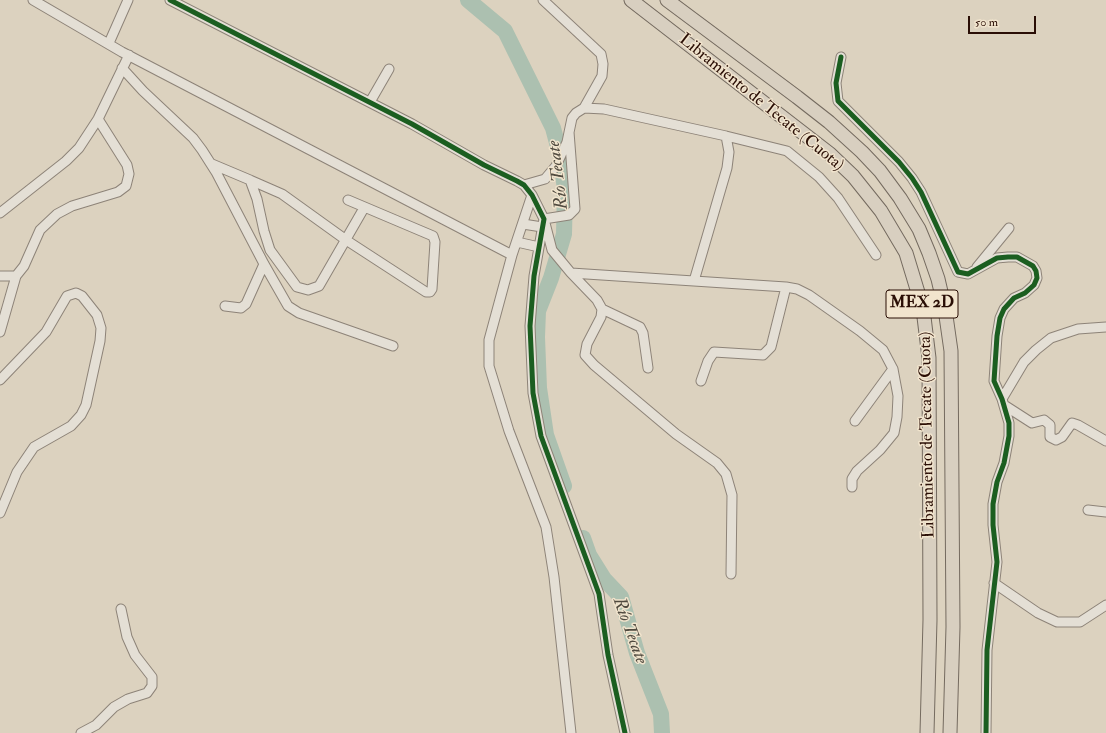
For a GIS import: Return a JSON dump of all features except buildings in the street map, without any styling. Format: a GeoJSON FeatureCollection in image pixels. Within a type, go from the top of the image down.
{"type":"FeatureCollection","features":[{"type":"Feature","properties":{"kind":"highway","name":"Libramiento de Tecate (Cuota)"},"geometry":{"type":"LineString","coordinates":[[631,0],[830,154],[853,176],[881,211],[906,253],[923,309],[930,358],[930,620],[927,733]]}},
{"type":"Feature","properties":{"kind":"highway","name":"Libramiento de Tecate (Cuota)"},"geometry":{"type":"LineString","coordinates":[[667,0],[797,97],[862,152],[880,171],[900,198],[919,229],[929,253],[946,309],[951,351],[953,627],[950,733]]}},
{"type":"Feature","properties":{"kind":"street"},"geometry":{"type":"LineString","coordinates":[[33,0],[129,55],[512,255]]}},
{"type":"Feature","properties":{"kind":"street"},"geometry":{"type":"LineString","coordinates":[[109,43],[128,0]]}},
{"type":"Feature","properties":{"kind":"street"},"geometry":{"type":"LineString","coordinates":[[170,0],[370,102],[524,186],[532,195],[552,250],[568,270],[597,300],[602,309],[602,317],[586,344],[585,355],[594,365],[676,434],[717,463],[726,474],[732,495],[731,574]]}},
{"type":"Feature","properties":{"kind":"street"},"geometry":{"type":"LineString","coordinates":[[543,0],[601,54],[603,64],[602,76],[584,108]]}},
{"type":"Feature","properties":{"kind":"street"},"geometry":{"type":"LineString","coordinates":[[0,213],[66,161],[89,135],[129,55]]}},
{"type":"Feature","properties":{"kind":"street"},"geometry":{"type":"LineString","coordinates":[[841,57],[836,83],[838,101],[894,156],[912,178],[921,192],[958,272],[968,274],[997,258],[1008,257],[1017,257],[1033,266],[1036,271],[1034,286],[1026,293],[1014,298],[1004,309],[1000,318],[994,371],[994,381],[1003,402],[1009,424],[1009,436],[1004,463],[997,482],[993,504],[993,525],[997,562],[988,650],[986,733]]}},
{"type":"Feature","properties":{"kind":"street"},"geometry":{"type":"LineString","coordinates":[[122,68],[143,91],[193,138],[212,164],[284,301],[292,310],[393,346]]}},
{"type":"Feature","properties":{"kind":"street"},"geometry":{"type":"LineString","coordinates":[[370,102],[389,69]]}},
{"type":"Feature","properties":{"kind":"street"},"geometry":{"type":"LineString","coordinates":[[524,186],[539,182],[550,175],[561,158],[572,118],[579,110],[584,108],[604,109],[787,151],[818,177],[838,198],[876,255]]}},
{"type":"Feature","properties":{"kind":"street"},"geometry":{"type":"LineString","coordinates":[[0,332],[16,276],[24,266],[40,230],[56,214],[72,206],[118,192],[126,186],[129,174],[127,165],[98,119]]}},
{"type":"Feature","properties":{"kind":"street"},"geometry":{"type":"LineString","coordinates":[[523,224],[543,223],[574,212],[575,206],[568,132]]}},
{"type":"Feature","properties":{"kind":"street"},"geometry":{"type":"LineString","coordinates":[[694,281],[727,168],[729,152],[726,136]]}},
{"type":"Feature","properties":{"kind":"street"},"geometry":{"type":"LineString","coordinates":[[212,164],[282,194],[346,240],[426,292],[430,292],[432,289],[435,242],[433,236],[348,200]]}},
{"type":"Feature","properties":{"kind":"street"},"geometry":{"type":"LineString","coordinates":[[250,180],[257,199],[264,232],[270,250],[298,287],[308,290],[319,286],[364,208]]}},
{"type":"Feature","properties":{"kind":"street"},"geometry":{"type":"LineString","coordinates":[[532,195],[512,255],[488,340],[489,366],[509,431],[546,527],[554,577],[571,733]]}},
{"type":"Feature","properties":{"kind":"street"},"geometry":{"type":"LineString","coordinates":[[543,223],[534,276],[530,326],[533,393],[540,429],[599,594],[608,655],[625,733]]}},
{"type":"Feature","properties":{"kind":"street"},"geometry":{"type":"LineString","coordinates":[[973,271],[1009,228]]}},
{"type":"Feature","properties":{"kind":"street"},"geometry":{"type":"LineString","coordinates":[[517,242],[539,247]]}},
{"type":"Feature","properties":{"kind":"street"},"geometry":{"type":"LineString","coordinates":[[225,306],[241,308],[246,304],[264,264]]}},
{"type":"Feature","properties":{"kind":"street"},"geometry":{"type":"LineString","coordinates":[[568,270],[786,287],[809,295],[860,331],[882,350],[893,369],[898,396],[898,417],[894,433],[880,450],[857,471],[852,479],[852,487]]}},
{"type":"Feature","properties":{"kind":"street"},"geometry":{"type":"LineString","coordinates":[[0,276],[16,276]]}},
{"type":"Feature","properties":{"kind":"street"},"geometry":{"type":"LineString","coordinates":[[701,381],[708,361],[714,352],[763,355],[771,347],[786,287]]}},
{"type":"Feature","properties":{"kind":"street"},"geometry":{"type":"LineString","coordinates":[[0,380],[46,332],[67,296],[76,294],[82,296],[97,315],[101,328],[100,341],[86,405],[81,415],[71,426],[34,447],[17,472],[0,513]]}},
{"type":"Feature","properties":{"kind":"street"},"geometry":{"type":"LineString","coordinates":[[602,309],[640,327],[643,333],[648,368]]}},
{"type":"Feature","properties":{"kind":"street"},"geometry":{"type":"LineString","coordinates":[[1003,402],[1024,362],[1051,338],[1078,330],[1106,327]]}},
{"type":"Feature","properties":{"kind":"street"},"geometry":{"type":"LineString","coordinates":[[855,420],[893,369]]}},
{"type":"Feature","properties":{"kind":"street"},"geometry":{"type":"LineString","coordinates":[[1003,402],[1032,423],[1044,420],[1050,425],[1050,437],[1056,440],[1062,437],[1072,423],[1106,441]]}},
{"type":"Feature","properties":{"kind":"street"},"geometry":{"type":"LineString","coordinates":[[1088,510],[1106,512]]}},
{"type":"Feature","properties":{"kind":"street"},"geometry":{"type":"LineString","coordinates":[[994,583],[1038,613],[1057,622],[1080,622],[1106,605]]}},
{"type":"Feature","properties":{"kind":"street"},"geometry":{"type":"LineString","coordinates":[[80,733],[96,725],[114,707],[128,699],[147,693],[152,686],[152,677],[135,655],[127,637],[121,609]]}},
{"type":"Feature","properties":{"kind":"waterway","name":"Río Tecate"},"geometry":{"type":"LineString","coordinates":[[468,0],[505,31],[553,128],[561,158],[565,190],[564,234],[551,278],[538,311],[537,337],[539,388],[546,435],[564,486]]}},
{"type":"Feature","properties":{"kind":"waterway","name":"Río Tecate"},"geometry":{"type":"LineString","coordinates":[[583,538],[589,555],[604,579],[621,597],[637,653],[661,714],[662,733]]}},
{"type":"Feature","properties":{"kind":"cycle path"},"geometry":{"type":"LineString","coordinates":[[170,0],[412,124],[484,165],[524,185],[532,195],[544,219],[534,276],[530,326],[533,393],[541,436],[599,594],[608,655],[625,733]]}},
{"type":"Feature","properties":{"kind":"cycle path"},"geometry":{"type":"LineString","coordinates":[[841,57],[836,83],[838,101],[899,162],[912,178],[921,192],[958,272],[968,274],[997,258],[1008,257],[1017,257],[1033,266],[1036,271],[1037,278],[1034,285],[1025,293],[1014,298],[1004,309],[1000,318],[997,336],[994,381],[1002,399],[1009,423],[1009,436],[1004,463],[997,482],[993,504],[993,525],[997,562],[987,650],[986,733]]}}]}
